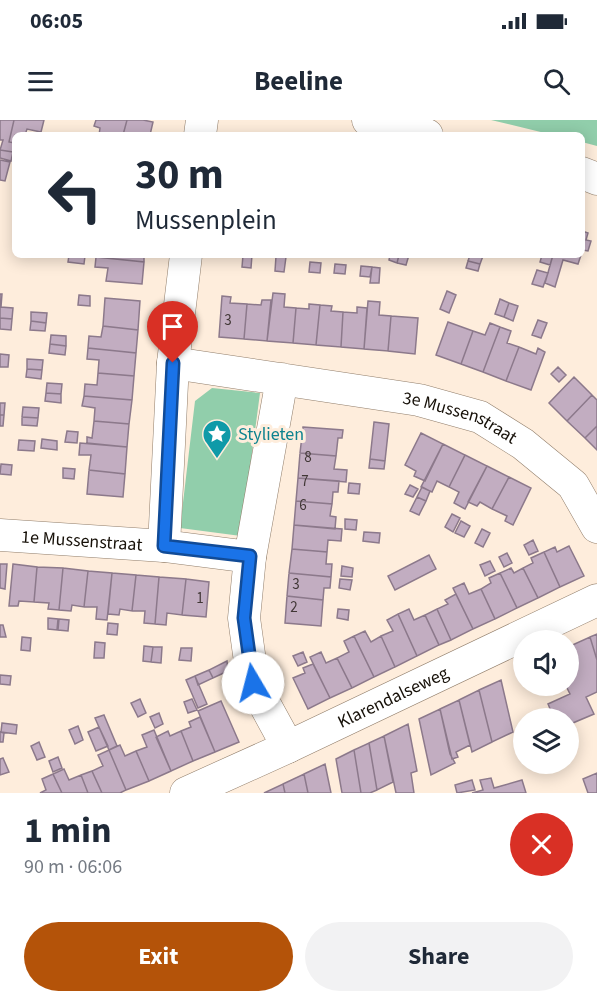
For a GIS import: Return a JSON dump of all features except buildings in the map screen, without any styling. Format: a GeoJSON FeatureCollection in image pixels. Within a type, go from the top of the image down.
{"type":"FeatureCollection","features":[{"type":"Feature","properties":{"kind":"street"},"geometry":{"type":"LineString","coordinates":[[368,120],[415,132]]}},
{"type":"Feature","properties":{"kind":"street"},"geometry":{"type":"LineString","coordinates":[[164,546],[173,363],[186,258]]}},
{"type":"Feature","properties":{"kind":"street","name":"3e Mussenstraat"},"geometry":{"type":"LineString","coordinates":[[173,363],[419,400],[480,417],[523,444],[573,485],[597,527]]}},
{"type":"Feature","properties":{"kind":"street"},"geometry":{"type":"LineString","coordinates":[[282,379],[250,556],[244,618],[253,683],[288,747]]}},
{"type":"Feature","properties":{"kind":"street","name":"1e Mussenstraat"},"geometry":{"type":"LineString","coordinates":[[0,535],[164,546],[250,556]]}},
{"type":"Feature","properties":{"kind":"street","name":"Klarendalseweg"},"geometry":{"type":"LineString","coordinates":[[186,793],[597,600]]}},
{"type":"Feature","properties":{"kind":"green space"},"geometry":{"type":"Polygon","coordinates":[[[491,120],[597,120],[597,146],[585,143],[585,132],[541,132],[491,120]]]}},
{"type":"Feature","properties":{"kind":"green space"},"geometry":{"type":"Polygon","coordinates":[[[212,388],[260,393],[241,536],[180,528],[195,401],[212,388]]]}},
{"type":"Feature","properties":{"kind":"place","name":"Stylieten"},"geometry":{"type":"Point","coordinates":[217,460]}},
{"type":"Feature","properties":{"kind":"route"},"geometry":{"type":"LineString","coordinates":[[173,363],[164,546],[250,556],[244,618],[253,683]]}}]}
